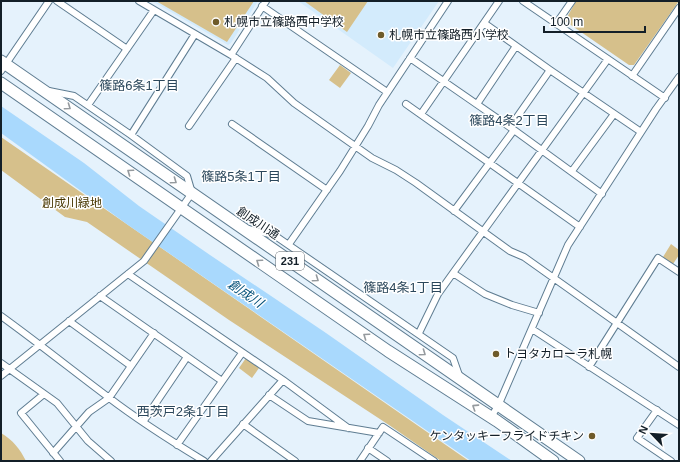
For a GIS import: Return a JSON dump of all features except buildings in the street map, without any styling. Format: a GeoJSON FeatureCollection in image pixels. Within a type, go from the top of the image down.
{"type":"FeatureCollection","features":[{"type":"Feature","properties":{"kind":"highway","name":"創成川通"},"geometry":{"type":"LineString","coordinates":[[2,66],[43,90],[579,461]]}},
{"type":"Feature","properties":{"kind":"highway","name":"231"},"geometry":{"type":"LineString","coordinates":[[1,83],[178,212],[388,351],[491,417],[553,461]]}},
{"type":"Feature","properties":{"kind":"highway"},"geometry":{"type":"LineString","coordinates":[[388,351],[399,336]]}},
{"type":"Feature","properties":{"kind":"street"},"geometry":{"type":"LineString","coordinates":[[2,66],[49,1]]}},
{"type":"Feature","properties":{"kind":"street"},"geometry":{"type":"LineString","coordinates":[[57,1],[127,49]]}},
{"type":"Feature","properties":{"kind":"street"},"geometry":{"type":"LineString","coordinates":[[139,1],[233,56],[267,78],[294,103],[372,158],[396,170],[416,183],[510,251],[524,257],[679,367]]}},
{"type":"Feature","properties":{"kind":"street"},"geometry":{"type":"LineString","coordinates":[[289,244],[327,190],[368,126],[387,92],[448,1]]}},
{"type":"Feature","properties":{"kind":"street"},"geometry":{"type":"LineString","coordinates":[[421,114],[499,1]]}},
{"type":"Feature","properties":{"kind":"street"},"geometry":{"type":"LineString","coordinates":[[523,1],[665,98]]}},
{"type":"Feature","properties":{"kind":"street"},"geometry":{"type":"LineString","coordinates":[[556,24],[572,1]]}},
{"type":"Feature","properties":{"kind":"street"},"geometry":{"type":"LineString","coordinates":[[189,126],[264,4],[387,92]]}},
{"type":"Feature","properties":{"kind":"street"},"geometry":{"type":"LineString","coordinates":[[632,76],[679,8]]}},
{"type":"Feature","properties":{"kind":"street"},"geometry":{"type":"LineString","coordinates":[[88,105],[154,10]]}},
{"type":"Feature","properties":{"kind":"street"},"geometry":{"type":"LineString","coordinates":[[484,23],[641,132]]}},
{"type":"Feature","properties":{"kind":"street"},"geometry":{"type":"LineString","coordinates":[[131,135],[196,34]]}},
{"type":"Feature","properties":{"kind":"street"},"geometry":{"type":"LineString","coordinates":[[476,104],[516,46]]}},
{"type":"Feature","properties":{"kind":"street"},"geometry":{"type":"LineString","coordinates":[[410,58],[512,128],[602,194]]}},
{"type":"Feature","properties":{"kind":"street"},"geometry":{"type":"LineString","coordinates":[[419,333],[438,294],[608,60]]}},
{"type":"Feature","properties":{"kind":"street"},"geometry":{"type":"LineString","coordinates":[[454,211],[490,163],[550,70]]}},
{"type":"Feature","properties":{"kind":"street"},"geometry":{"type":"LineString","coordinates":[[491,417],[498,406],[568,245],[641,132],[679,77]]}},
{"type":"Feature","properties":{"kind":"street"},"geometry":{"type":"LineString","coordinates":[[1,376],[144,261],[192,193],[187,176],[88,105],[74,96],[43,90]]}},
{"type":"Feature","properties":{"kind":"street"},"geometry":{"type":"LineString","coordinates":[[406,104],[580,227]]}},
{"type":"Feature","properties":{"kind":"street"},"geometry":{"type":"LineString","coordinates":[[572,171],[614,114]]}},
{"type":"Feature","properties":{"kind":"street"},"geometry":{"type":"LineString","coordinates":[[232,124],[327,190]]}},
{"type":"Feature","properties":{"kind":"street"},"geometry":{"type":"LineString","coordinates":[[241,227],[274,235],[419,333],[453,358],[460,379]]}},
{"type":"Feature","properties":{"kind":"street"},"geometry":{"type":"LineString","coordinates":[[589,367],[658,258],[679,272]]}},
{"type":"Feature","properties":{"kind":"street"},"geometry":{"type":"LineString","coordinates":[[453,273],[485,294],[512,305],[539,313]]}},
{"type":"Feature","properties":{"kind":"street"},"geometry":{"type":"LineString","coordinates":[[128,274],[283,380],[348,428]]}},
{"type":"Feature","properties":{"kind":"street"},"geometry":{"type":"LineString","coordinates":[[100,296],[222,381]]}},
{"type":"Feature","properties":{"kind":"street"},"geometry":{"type":"LineString","coordinates":[[1,316],[142,422],[204,461]]}},
{"type":"Feature","properties":{"kind":"street"},"geometry":{"type":"LineString","coordinates":[[68,321],[131,366]]}},
{"type":"Feature","properties":{"kind":"street"},"geometry":{"type":"LineString","coordinates":[[532,329],[679,425]]}},
{"type":"Feature","properties":{"kind":"street"},"geometry":{"type":"LineString","coordinates":[[53,453],[89,412],[109,398],[154,333]]}},
{"type":"Feature","properties":{"kind":"street"},"geometry":{"type":"LineString","coordinates":[[177,445],[242,353]]}},
{"type":"Feature","properties":{"kind":"street"},"geometry":{"type":"LineString","coordinates":[[142,422],[187,357]]}},
{"type":"Feature","properties":{"kind":"street"},"geometry":{"type":"LineString","coordinates":[[1,363],[57,403],[88,441],[111,461]]}},
{"type":"Feature","properties":{"kind":"street"},"geometry":{"type":"LineString","coordinates":[[211,461],[283,380]]}},
{"type":"Feature","properties":{"kind":"street"},"geometry":{"type":"LineString","coordinates":[[44,394],[21,413],[60,461]]}},
{"type":"Feature","properties":{"kind":"street"},"geometry":{"type":"LineString","coordinates":[[269,395],[308,421],[379,433]]}},
{"type":"Feature","properties":{"kind":"street"},"geometry":{"type":"LineString","coordinates":[[657,410],[637,438],[671,461]]}},
{"type":"Feature","properties":{"kind":"street"},"geometry":{"type":"LineString","coordinates":[[243,424],[295,461]]}},
{"type":"Feature","properties":{"kind":"street"},"geometry":{"type":"LineString","coordinates":[[360,461],[383,427],[434,461]]}},
{"type":"Feature","properties":{"kind":"street"},"geometry":{"type":"LineString","coordinates":[[368,448],[387,461]]}},
{"type":"Feature","properties":{"kind":"shaded area","name":"札幌市立篠路西中学校"},"geometry":{"type":"Polygon","coordinates":[[[152,1],[258,1],[231,43],[228,45],[152,1]]]}},
{"type":"Feature","properties":{"kind":"shaded area","name":"札幌市立篠路西小学校"},"geometry":{"type":"Polygon","coordinates":[[[298,1],[439,1],[393,68],[298,1]]]}},
{"type":"Feature","properties":{"kind":"green space","name":"札幌市立篠路西中学校"},"geometry":{"type":"Polygon","coordinates":[[[156,1],[254,1],[227,42],[156,1]]]}},
{"type":"Feature","properties":{"kind":"green space"},"geometry":{"type":"Polygon","coordinates":[[[304,1],[368,1],[347,32],[304,1]]]}},
{"type":"Feature","properties":{"kind":"green space"},"geometry":{"type":"Polygon","coordinates":[[[576,1],[679,1],[634,65],[629,65],[565,21],[576,1]]]}},
{"type":"Feature","properties":{"kind":"green space"},"geometry":{"type":"Polygon","coordinates":[[[340,65],[351,73],[340,88],[329,80],[340,65]]]}},
{"type":"Feature","properties":{"kind":"green space","name":"創成川緑地"},"geometry":{"type":"Polygon","coordinates":[[[1,137],[469,461],[441,461],[229,320],[87,222],[65,217],[1,170],[1,137]]]}},
{"type":"Feature","properties":{"kind":"green space"},"geometry":{"type":"Polygon","coordinates":[[[671,244],[679,250],[679,255],[673,264],[663,257],[671,244]]]}},
{"type":"Feature","properties":{"kind":"green space"},"geometry":{"type":"Polygon","coordinates":[[[246,358],[259,368],[252,378],[239,368],[246,358]]]}},
{"type":"Feature","properties":{"kind":"green space"},"geometry":{"type":"Polygon","coordinates":[[[1,433],[16,445],[26,461],[1,461],[1,433]]]}},
{"type":"Feature","properties":{"kind":"water","name":"創成川"},"geometry":{"type":"Polygon","coordinates":[[[1,106],[84,163],[139,206],[512,461],[471,461],[128,225],[1,133],[1,106]]]}},
{"type":"Feature","properties":{"kind":"place","name":"札幌市立篠路西中学校"},"geometry":{"type":"Point","coordinates":[216,22]}},
{"type":"Feature","properties":{"kind":"place","name":"札幌市立篠路西小学校"},"geometry":{"type":"Point","coordinates":[381,35]}},
{"type":"Feature","properties":{"kind":"place","name":"トヨタカローラ札幌"},"geometry":{"type":"Point","coordinates":[496,354]}},
{"type":"Feature","properties":{"kind":"place","name":"ケンタッキーフライドチキン"},"geometry":{"type":"Point","coordinates":[592,436]}},
{"type":"Feature","properties":{"kind":"district","name":"篠路6条1丁目"},"geometry":{"type":"Point","coordinates":[139,85]}},
{"type":"Feature","properties":{"kind":"district","name":"篠路4条2丁目"},"geometry":{"type":"Point","coordinates":[509,120]}},
{"type":"Feature","properties":{"kind":"district","name":"篠路5条1丁目"},"geometry":{"type":"Point","coordinates":[241,176]}},
{"type":"Feature","properties":{"kind":"district","name":"篠路4条1丁目"},"geometry":{"type":"Point","coordinates":[403,287]}},
{"type":"Feature","properties":{"kind":"district","name":"西茨戸2条1丁目"},"geometry":{"type":"Point","coordinates":[183,411]}}]}
